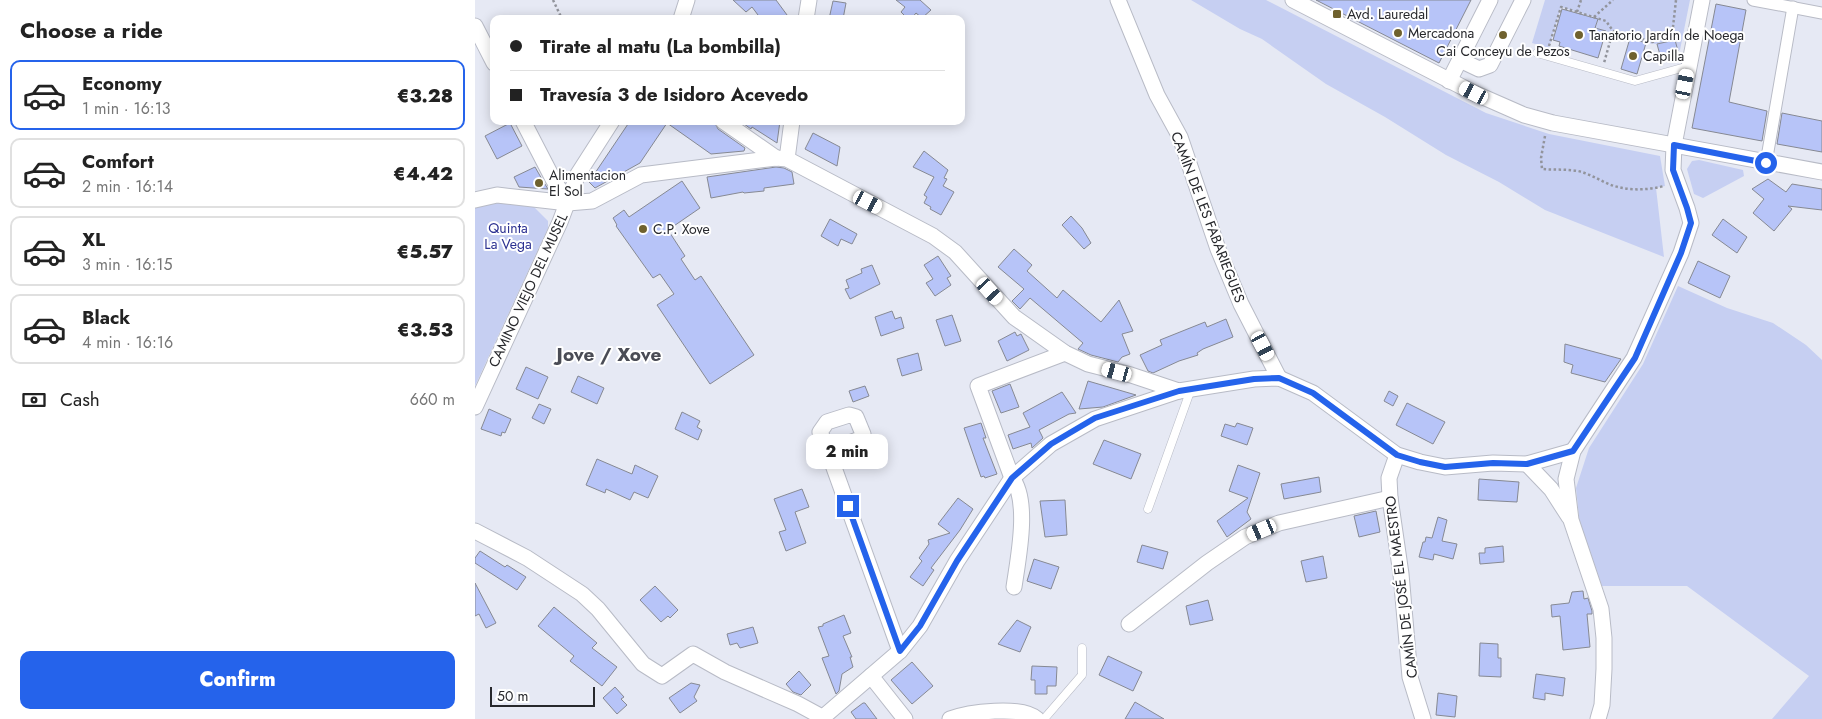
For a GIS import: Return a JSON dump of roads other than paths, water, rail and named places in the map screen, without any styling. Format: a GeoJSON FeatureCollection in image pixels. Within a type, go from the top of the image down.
{"type":"FeatureCollection","features":[{"type":"Feature","properties":{"kind":"street"},"geometry":{"type":"LineString","coordinates":[[682,15],[687,0]]}},
{"type":"Feature","properties":{"kind":"street"},"geometry":{"type":"LineString","coordinates":[[807,15],[809,0]]}},
{"type":"Feature","properties":{"kind":"street","name":"CAMÍN DE LES FABARIEGUES"},"geometry":{"type":"LineString","coordinates":[[1118,0],[1157,94],[1180,137],[1218,249],[1241,304],[1279,378]]}},
{"type":"Feature","properties":{"kind":"street"},"geometry":{"type":"LineString","coordinates":[[1449,81],[1490,0]]}},
{"type":"Feature","properties":{"kind":"street"},"geometry":{"type":"LineString","coordinates":[[1460,60],[1479,69],[1490,65],[1523,0]]}},
{"type":"Feature","properties":{"kind":"street"},"geometry":{"type":"LineString","coordinates":[[1598,719],[1602,705],[1604,653],[1601,609],[1571,520],[1566,479],[1573,451],[1635,358],[1681,253],[1691,223],[1673,170],[1674,145],[1702,0]]}},
{"type":"Feature","properties":{"kind":"street"},"geometry":{"type":"LineString","coordinates":[[1753,0],[1789,4],[1822,13]]}},
{"type":"Feature","properties":{"kind":"street"},"geometry":{"type":"LineString","coordinates":[[1298,1],[1449,81],[1499,105],[1548,122],[1822,172]]}},
{"type":"Feature","properties":{"kind":"street"},"geometry":{"type":"LineString","coordinates":[[1766,163],[1789,4]]}},
{"type":"Feature","properties":{"kind":"street"},"geometry":{"type":"LineString","coordinates":[[475,26],[490,55]]}},
{"type":"Feature","properties":{"kind":"street"},"geometry":{"type":"LineString","coordinates":[[525,125],[568,203]]}},
{"type":"Feature","properties":{"kind":"street","name":"CAMINO VIEJO DEL MUSEL"},"geometry":{"type":"LineString","coordinates":[[475,407],[568,203],[578,174],[609,125]]}},
{"type":"Feature","properties":{"kind":"street"},"geometry":{"type":"LineString","coordinates":[[729,125],[782,158],[933,236],[955,252],[1014,317],[1065,352],[1088,364],[1185,390]]}},
{"type":"Feature","properties":{"kind":"street"},"geometry":{"type":"LineString","coordinates":[[782,158],[791,125]]}},
{"type":"Feature","properties":{"kind":"street"},"geometry":{"type":"LineString","coordinates":[[475,200],[497,195],[568,203],[592,201],[641,175],[782,158]]}},
{"type":"Feature","properties":{"kind":"street"},"geometry":{"type":"LineString","coordinates":[[1014,587],[1022,529],[1018,486],[1012,478],[978,386],[1065,352]]}},
{"type":"Feature","properties":{"kind":"street"},"geometry":{"type":"LineString","coordinates":[[475,530],[527,558],[583,594],[643,664],[662,676],[693,654],[725,672],[798,704],[821,718],[900,651],[920,626],[957,561],[1012,478],[1051,444],[1095,418],[1185,390],[1254,379],[1279,378],[1313,393],[1397,455],[1420,462],[1445,467],[1493,463],[1527,464],[1573,451]]}},
{"type":"Feature","properties":{"kind":"street"},"geometry":{"type":"LineString","coordinates":[[828,451],[900,651]]}},
{"type":"Feature","properties":{"kind":"street","name":"CAMÍN DE JOSÉ EL MAESTRO"},"geometry":{"type":"LineString","coordinates":[[1397,455],[1389,478],[1390,498],[1401,574],[1410,677],[1423,719]]}},
{"type":"Feature","properties":{"kind":"street"},"geometry":{"type":"LineString","coordinates":[[1527,464],[1551,489],[1571,520]]}},
{"type":"Feature","properties":{"kind":"street"},"geometry":{"type":"LineString","coordinates":[[1129,624],[1207,563],[1245,537],[1279,523],[1390,498]]}},
{"type":"Feature","properties":{"kind":"street"},"geometry":{"type":"LineString","coordinates":[[871,676],[905,719]]}},
{"type":"Feature","properties":{"kind":"street"},"geometry":{"type":"LineString","coordinates":[[950,719],[983,711],[1015,712],[1035,716],[1037,719]]}},
{"type":"Feature","properties":{"kind":"lane"},"geometry":{"type":"LineString","coordinates":[[1537,52],[1635,81],[1689,66]]}},
{"type":"Feature","properties":{"kind":"lane"},"geometry":{"type":"LineString","coordinates":[[1147,509],[1185,390]]}},
{"type":"Feature","properties":{"kind":"lane"},"geometry":{"type":"LineString","coordinates":[[1044,719],[1082,675],[1082,648]]}},
{"type":"Feature","properties":{"kind":"place","name":"Avd. Lauredal"},"geometry":{"type":"Point","coordinates":[1337,14]}},
{"type":"Feature","properties":{"kind":"place","name":"Mercadona"},"geometry":{"type":"Point","coordinates":[1398,33]}},
{"type":"Feature","properties":{"kind":"place","name":"Cai Conceyu de Pezos"},"geometry":{"type":"Point","coordinates":[1503,35]}},
{"type":"Feature","properties":{"kind":"place","name":"Tanatorio Jardín de Noega"},"geometry":{"type":"Point","coordinates":[1579,35]}},
{"type":"Feature","properties":{"kind":"place","name":"Capilla"},"geometry":{"type":"Point","coordinates":[1633,56]}},
{"type":"Feature","properties":{"kind":"place","name":"Alimentacion El Sol"},"geometry":{"type":"Point","coordinates":[539,183]}},
{"type":"Feature","properties":{"kind":"place","name":"C.P. Xove"},"geometry":{"type":"Point","coordinates":[643,229]}},
{"type":"Feature","properties":{"kind":"district","name":"Jove / Xove"},"geometry":{"type":"Point","coordinates":[609,354]}},
{"type":"Feature","properties":{"kind":"park label","name":"Quinta La Vega"},"geometry":{"type":"Point","coordinates":[508,236]}}]}
